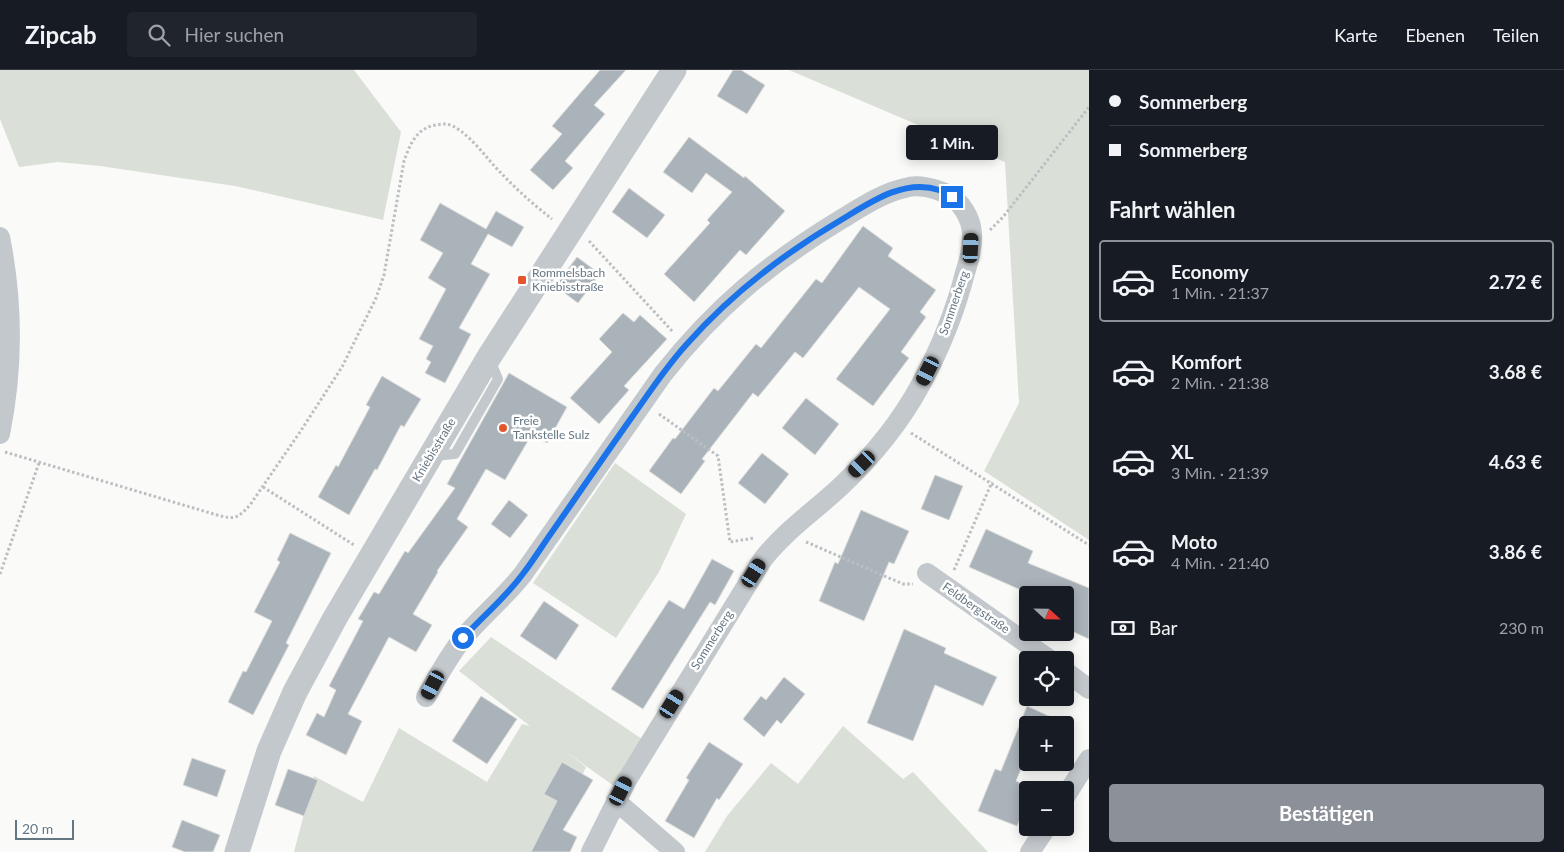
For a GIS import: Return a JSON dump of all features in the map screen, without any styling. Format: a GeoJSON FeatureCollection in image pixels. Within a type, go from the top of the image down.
{"type":"FeatureCollection","features":[{"type":"Feature","properties":{"kind":"street","name":"Kniebisstraße"},"geometry":{"type":"LineString","coordinates":[[237,852],[269,751],[295,692],[335,618],[489,357],[674,70]]}},
{"type":"Feature","properties":{"kind":"street","name":"Sommerberg"},"geometry":{"type":"LineString","coordinates":[[426,697],[439,673],[463,638],[504,598],[523,574],[642,402],[685,346],[718,311],[773,264],[811,237],[890,193],[906,187],[923,187],[938,190],[952,197],[962,207],[972,232],[968,262],[951,319],[921,384],[896,423],[862,464],[840,487],[786,533],[763,559],[644,751],[616,801],[591,852]]}},
{"type":"Feature","properties":{"kind":"street"},"geometry":{"type":"LineString","coordinates":[[0,238],[7,278],[9,323],[7,384],[0,434]]}},
{"type":"Feature","properties":{"kind":"street","name":"Feldbergstraße"},"geometry":{"type":"LineString","coordinates":[[928,573],[1037,651]]}},
{"type":"Feature","properties":{"kind":"street"},"geometry":{"type":"LineString","coordinates":[[1074,678],[1089,689]]}},
{"type":"Feature","properties":{"kind":"street"},"geometry":{"type":"LineString","coordinates":[[1074,783],[1089,759]]}},
{"type":"Feature","properties":{"kind":"street"},"geometry":{"type":"LineString","coordinates":[[616,801],[675,852]]}},
{"type":"Feature","properties":{"kind":"street"},"geometry":{"type":"LineString","coordinates":[[1030,852],[1041,836]]}},
{"type":"Feature","properties":{"kind":"path"},"geometry":{"type":"LineString","coordinates":[[972,232],[992,229],[1089,107]]}},
{"type":"Feature","properties":{"kind":"path"},"geometry":{"type":"LineString","coordinates":[[0,451],[230,518],[240,516],[263,487],[342,367],[376,298],[384,274],[404,161],[410,145],[417,135],[427,128],[438,124],[447,124],[459,130],[501,174],[552,219]]}},
{"type":"Feature","properties":{"kind":"path"},"geometry":{"type":"LineString","coordinates":[[577,221],[593,231],[589,241],[685,346]]}},
{"type":"Feature","properties":{"kind":"path"},"geometry":{"type":"LineString","coordinates":[[642,402],[718,456],[730,542],[786,533],[903,584],[911,585],[928,573]]}},
{"type":"Feature","properties":{"kind":"path"},"geometry":{"type":"LineString","coordinates":[[896,423],[1089,545]]}},
{"type":"Feature","properties":{"kind":"path"},"geometry":{"type":"LineString","coordinates":[[0,574],[39,463]]}},
{"type":"Feature","properties":{"kind":"path"},"geometry":{"type":"LineString","coordinates":[[947,587],[992,482]]}},
{"type":"Feature","properties":{"kind":"path"},"geometry":{"type":"LineString","coordinates":[[263,487],[371,556]]}},
{"type":"Feature","properties":{"kind":"shaded area"},"geometry":{"type":"Polygon","coordinates":[[[0,70],[354,70],[401,132],[383,220],[235,186],[100,166],[58,162],[19,167],[0,119],[0,70]]]}},
{"type":"Feature","properties":{"kind":"shaded area"},"geometry":{"type":"Polygon","coordinates":[[[789,70],[1089,70],[1089,540],[984,471],[1019,403],[1005,162],[789,70]]]}},
{"type":"Feature","properties":{"kind":"shaded area"},"geometry":{"type":"Polygon","coordinates":[[[615,463],[686,514],[659,572],[616,638],[533,583],[615,463]]]}},
{"type":"Feature","properties":{"kind":"shaded area"},"geometry":{"type":"Polygon","coordinates":[[[491,637],[642,739],[614,786],[565,751],[586,767],[547,852],[294,852],[314,776],[363,802],[399,728],[487,782],[522,724],[530,726],[459,671],[491,637]]]}},
{"type":"Feature","properties":{"kind":"shaded area"},"geometry":{"type":"Polygon","coordinates":[[[843,726],[903,779],[913,772],[988,852],[705,852],[727,816],[771,763],[798,784],[843,726]]]}},
{"type":"Feature","properties":{"kind":"building"},"geometry":{"type":"Polygon","coordinates":[[[600,70],[626,70],[594,105],[605,114],[565,161],[573,168],[553,190],[530,170],[562,134],[552,126],[600,70]]]}},
{"type":"Feature","properties":{"kind":"building"},"geometry":{"type":"Polygon","coordinates":[[[733,70],[741,70],[765,85],[747,114],[717,96],[733,70]]]}},
{"type":"Feature","properties":{"kind":"building"},"geometry":{"type":"Polygon","coordinates":[[[689,137],[744,178],[745,176],[785,211],[746,255],[740,250],[694,302],[664,274],[710,223],[707,220],[732,192],[706,173],[692,193],[663,172],[689,137]]]}},
{"type":"Feature","properties":{"kind":"building"},"geometry":{"type":"Polygon","coordinates":[[[629,188],[665,215],[647,238],[612,212],[629,188]]]}},
{"type":"Feature","properties":{"kind":"building"},"geometry":{"type":"Polygon","coordinates":[[[440,203],[486,229],[496,211],[524,227],[512,247],[488,234],[471,264],[490,274],[459,328],[471,334],[445,383],[425,373],[431,362],[426,359],[433,346],[419,339],[446,289],[428,278],[443,253],[420,240],[440,203]]]}},
{"type":"Feature","properties":{"kind":"building"},"geometry":{"type":"Polygon","coordinates":[[[863,226],[893,248],[888,256],[936,290],[920,312],[926,317],[901,352],[909,358],[873,406],[836,379],[890,309],[859,287],[803,358],[795,352],[758,397],[753,393],[702,459],[705,461],[681,494],[649,471],[714,388],[718,391],[756,344],[761,348],[816,279],[822,283],[863,226]]]}},
{"type":"Feature","properties":{"kind":"building"},"geometry":{"type":"Polygon","coordinates":[[[577,257],[600,274],[578,303],[555,286],[577,257]]]}},
{"type":"Feature","properties":{"kind":"building"},"geometry":{"type":"Polygon","coordinates":[[[623,313],[634,322],[640,315],[667,339],[624,386],[629,390],[599,424],[570,398],[612,352],[599,339],[623,313]]]}},
{"type":"Feature","properties":{"kind":"building"},"geometry":{"type":"Polygon","coordinates":[[[509,373],[567,407],[547,443],[532,434],[505,480],[486,469],[457,519],[468,527],[437,571],[413,614],[432,625],[416,652],[389,637],[348,714],[362,721],[346,755],[306,735],[317,713],[324,717],[336,690],[329,686],[363,621],[358,619],[374,592],[379,594],[405,551],[408,553],[455,488],[447,484],[509,373]]]}},
{"type":"Feature","properties":{"kind":"building"},"geometry":{"type":"Polygon","coordinates":[[[382,376],[421,399],[404,427],[401,425],[377,470],[375,469],[349,515],[318,497],[336,465],[338,467],[370,407],[366,405],[382,376]]]}},
{"type":"Feature","properties":{"kind":"building"},"geometry":{"type":"Polygon","coordinates":[[[806,398],[839,424],[815,455],[782,428],[806,398]]]}},
{"type":"Feature","properties":{"kind":"building"},"geometry":{"type":"Polygon","coordinates":[[[762,453],[789,474],[765,504],[738,483],[762,453]]]}},
{"type":"Feature","properties":{"kind":"building"},"geometry":{"type":"Polygon","coordinates":[[[935,475],[963,486],[949,520],[921,509],[935,475]]]}},
{"type":"Feature","properties":{"kind":"building"},"geometry":{"type":"Polygon","coordinates":[[[509,500],[528,515],[510,538],[491,524],[509,500]]]}},
{"type":"Feature","properties":{"kind":"building"},"geometry":{"type":"Polygon","coordinates":[[[861,510],[909,531],[894,564],[889,562],[864,621],[819,601],[835,562],[838,564],[861,510]]]}},
{"type":"Feature","properties":{"kind":"building"},"geometry":{"type":"Polygon","coordinates":[[[986,529],[1033,551],[1028,563],[1089,588],[1089,639],[1074,632],[1074,586],[1019,586],[1019,589],[969,567],[986,529]]]}},
{"type":"Feature","properties":{"kind":"building"},"geometry":{"type":"Polygon","coordinates":[[[290,533],[331,553],[286,643],[289,645],[253,715],[228,702],[243,671],[246,672],[272,621],[254,612],[280,562],[277,560],[290,533]]]}},
{"type":"Feature","properties":{"kind":"building"},"geometry":{"type":"Polygon","coordinates":[[[712,559],[734,571],[715,605],[710,602],[643,709],[611,689],[669,600],[684,609],[712,559]]]}},
{"type":"Feature","properties":{"kind":"building"},"geometry":{"type":"Polygon","coordinates":[[[544,601],[579,625],[556,660],[520,636],[544,601]]]}},
{"type":"Feature","properties":{"kind":"building"},"geometry":{"type":"Polygon","coordinates":[[[904,629],[946,648],[944,653],[997,677],[983,706],[935,685],[913,741],[867,723],[904,629]]]}},
{"type":"Feature","properties":{"kind":"building"},"geometry":{"type":"Polygon","coordinates":[[[784,677],[805,694],[781,724],[777,720],[764,737],[743,719],[761,696],[766,700],[784,677]]]}},
{"type":"Feature","properties":{"kind":"building"},"geometry":{"type":"Polygon","coordinates":[[[481,696],[517,719],[487,764],[452,741],[481,696]]]}},
{"type":"Feature","properties":{"kind":"building"},"geometry":{"type":"Polygon","coordinates":[[[1027,706],[1049,716],[1023,716],[1027,706]]]}},
{"type":"Feature","properties":{"kind":"building"},"geometry":{"type":"Polygon","coordinates":[[[1019,726],[1020,771],[1016,781],[1019,782],[1019,821],[1017,826],[978,811],[995,769],[1001,771],[1019,726]]]}},
{"type":"Feature","properties":{"kind":"building"},"geometry":{"type":"Polygon","coordinates":[[[709,742],[743,764],[719,800],[717,798],[694,838],[665,821],[689,780],[686,778],[709,742]]]}},
{"type":"Feature","properties":{"kind":"building"},"geometry":{"type":"Polygon","coordinates":[[[192,758],[226,770],[217,797],[183,785],[192,758]]]}},
{"type":"Feature","properties":{"kind":"building"},"geometry":{"type":"Polygon","coordinates":[[[562,762],[593,780],[563,830],[577,837],[570,852],[531,852],[557,801],[544,794],[562,762]]]}},
{"type":"Feature","properties":{"kind":"building"},"geometry":{"type":"Polygon","coordinates":[[[288,769],[318,780],[304,816],[275,805],[288,769]]]}},
{"type":"Feature","properties":{"kind":"building"},"geometry":{"type":"Polygon","coordinates":[[[182,820],[220,835],[213,852],[185,852],[172,847],[182,820]]]}},
{"type":"Feature","properties":{"kind":"place","name":"Rommelsbach Kniebisstraße"},"geometry":{"type":"Point","coordinates":[522,280]}},
{"type":"Feature","properties":{"kind":"place","name":"Freie Tankstelle Sulz"},"geometry":{"type":"Point","coordinates":[503,428]}},
{"type":"Feature","properties":{"kind":"route"},"geometry":{"type":"LineString","coordinates":[[463,638],[515,585],[652,388],[685,346],[735,296],[759,275],[804,242],[890,193],[906,187],[923,187],[938,190],[952,197]]}}]}
